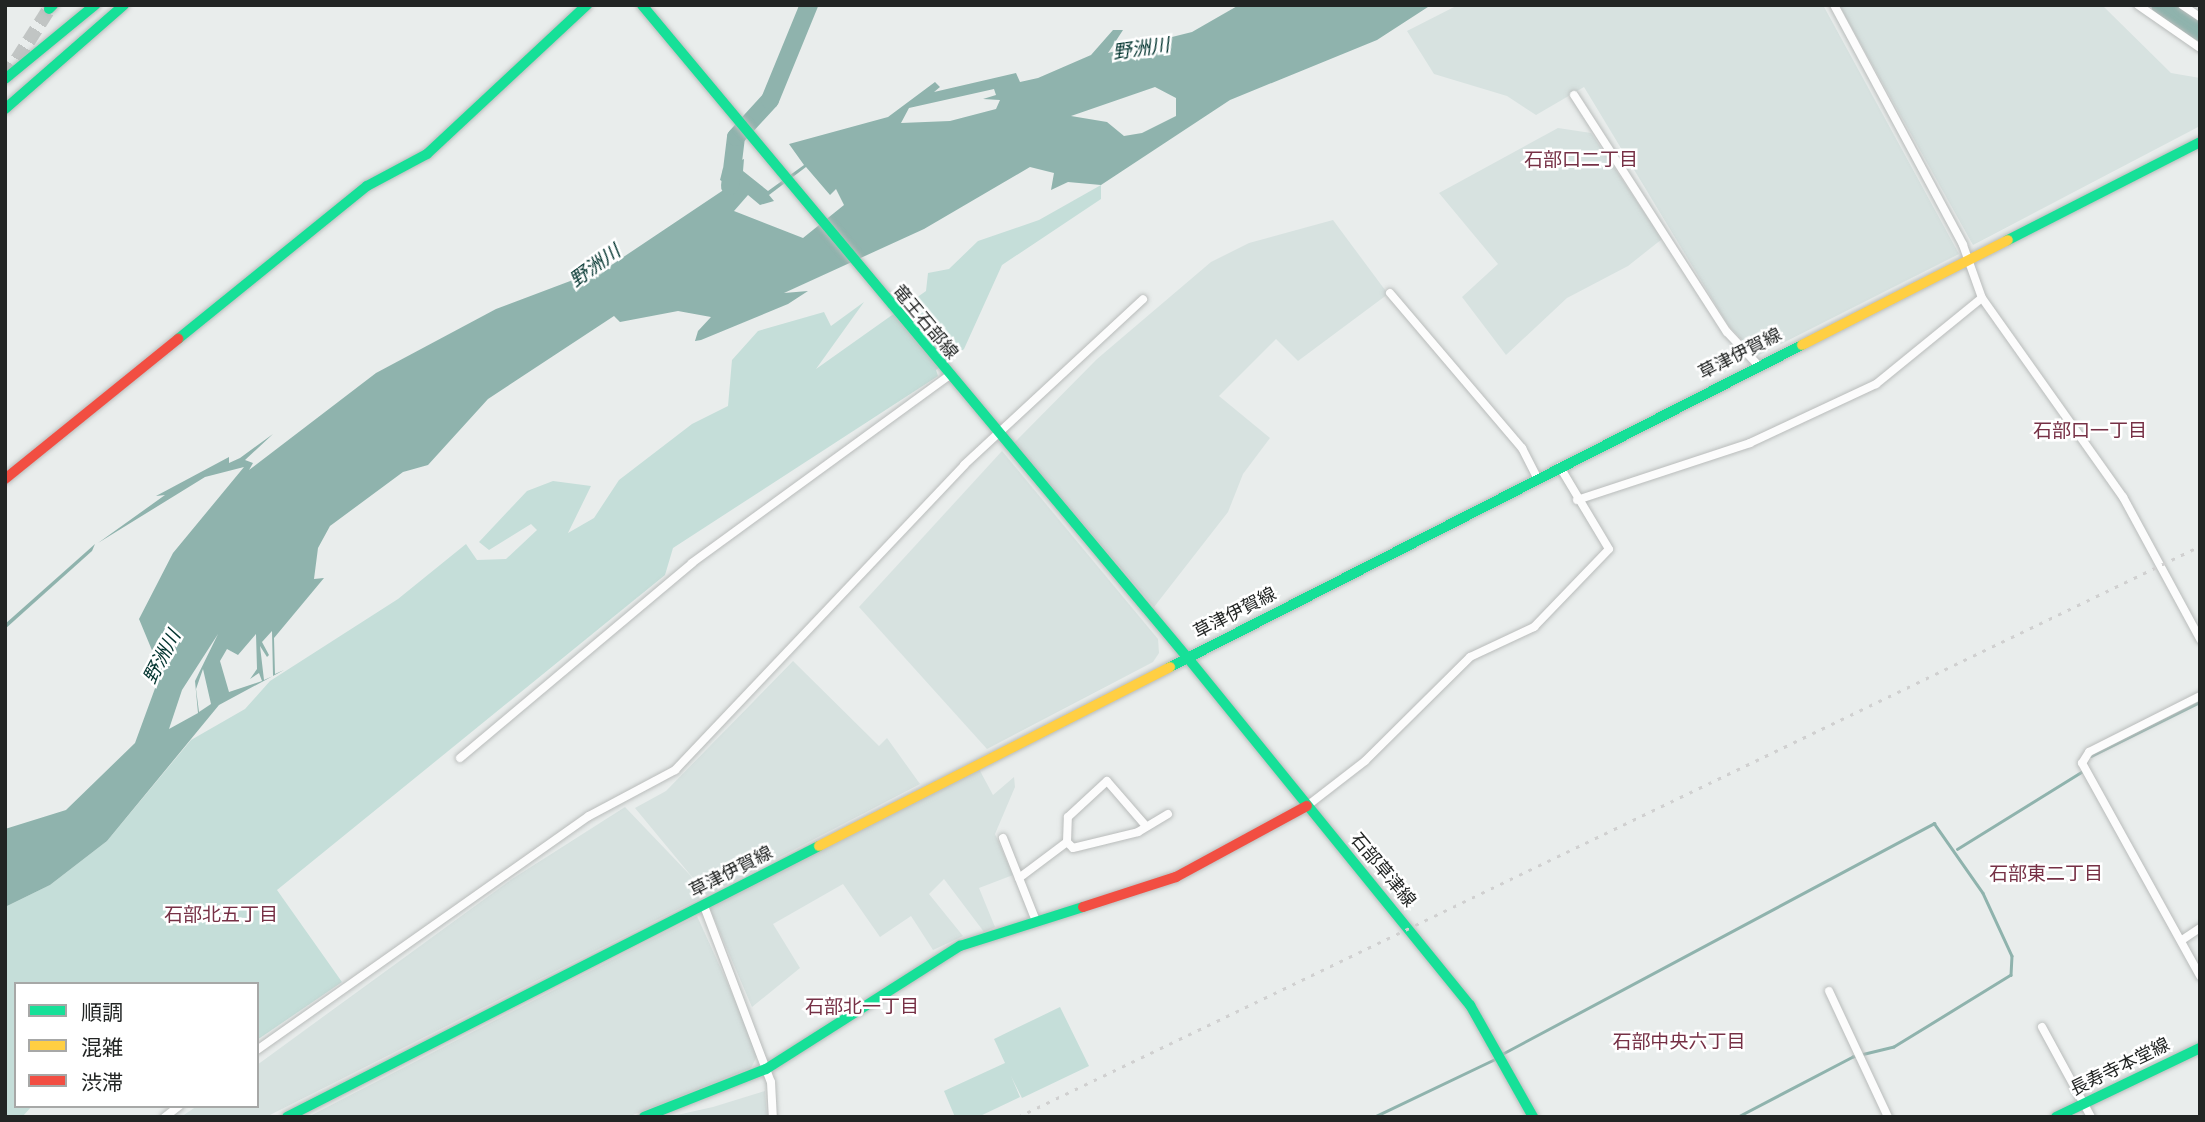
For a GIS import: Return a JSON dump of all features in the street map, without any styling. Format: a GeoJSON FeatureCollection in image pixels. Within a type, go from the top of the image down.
{"type":"FeatureCollection","features":[{"type":"Feature","properties":{"kind":"main road"},"geometry":{"type":"LineString","coordinates":[[5,79],[95,5]]}},
{"type":"Feature","properties":{"kind":"main road"},"geometry":{"type":"LineString","coordinates":[[5,109],[124,5]]}},
{"type":"Feature","properties":{"kind":"main road"},"geometry":{"type":"LineString","coordinates":[[5,480],[367,186],[427,154],[587,5]]}},
{"type":"Feature","properties":{"kind":"main road","name":"竜王石部線"},"geometry":{"type":"LineString","coordinates":[[642,5],[945,373],[1187,657]]}},
{"type":"Feature","properties":{"kind":"main road","name":"草津伊賀線"},"geometry":{"type":"LineString","coordinates":[[287,1117],[1538,479],[1757,364],[2200,142]]}},
{"type":"Feature","properties":{"kind":"main road","name":"石部草津線"},"geometry":{"type":"LineString","coordinates":[[1187,657],[1470,1004],[1533,1117]]}},
{"type":"Feature","properties":{"kind":"main road"},"geometry":{"type":"LineString","coordinates":[[644,1117],[766,1069],[933,959],[1036,921],[1176,877],[1307,806]]}},
{"type":"Feature","properties":{"kind":"main road","name":"長寿寺本堂線"},"geometry":{"type":"LineString","coordinates":[[2056,1117],[2200,1048]]}},
{"type":"Feature","properties":{"kind":"street"},"geometry":{"type":"LineString","coordinates":[[1834,5],[1966,260],[1982,298],[2123,497],[2200,639]]}},
{"type":"Feature","properties":{"kind":"street"},"geometry":{"type":"LineString","coordinates":[[2138,5],[2200,48]]}},
{"type":"Feature","properties":{"kind":"street"},"geometry":{"type":"LineString","coordinates":[[2182,5],[2200,17]]}},
{"type":"Feature","properties":{"kind":"street"},"geometry":{"type":"LineString","coordinates":[[1574,95],[1727,332],[1757,364]]}},
{"type":"Feature","properties":{"kind":"street"},"geometry":{"type":"LineString","coordinates":[[1390,293],[1522,448],[1538,479]]}},
{"type":"Feature","properties":{"kind":"street"},"geometry":{"type":"LineString","coordinates":[[1577,500],[1750,443],[1876,384],[1982,298]]}},
{"type":"Feature","properties":{"kind":"street"},"geometry":{"type":"LineString","coordinates":[[259,1049],[589,816],[675,770],[996,433],[1143,299]]}},
{"type":"Feature","properties":{"kind":"street"},"geometry":{"type":"LineString","coordinates":[[460,758],[692,563],[945,373]]}},
{"type":"Feature","properties":{"kind":"street"},"geometry":{"type":"LineString","coordinates":[[1307,806],[1365,761],[1470,657],[1534,627],[1609,549],[1577,500],[1560,467]]}},
{"type":"Feature","properties":{"kind":"street"},"geometry":{"type":"LineString","coordinates":[[2200,696],[2089,752],[2082,763],[2200,976]]}},
{"type":"Feature","properties":{"kind":"street"},"geometry":{"type":"LineString","coordinates":[[1146,826],[1107,781],[1068,817],[1067,842],[1073,848],[1146,826],[1168,814]]}},
{"type":"Feature","properties":{"kind":"street"},"geometry":{"type":"LineString","coordinates":[[1003,838],[1036,921]]}},
{"type":"Feature","properties":{"kind":"street"},"geometry":{"type":"LineString","coordinates":[[1019,878],[1067,842]]}},
{"type":"Feature","properties":{"kind":"street"},"geometry":{"type":"LineString","coordinates":[[704,906],[766,1069],[773,1117]]}},
{"type":"Feature","properties":{"kind":"street"},"geometry":{"type":"LineString","coordinates":[[2182,940],[2200,928]]}},
{"type":"Feature","properties":{"kind":"street"},"geometry":{"type":"LineString","coordinates":[[1829,991],[1888,1117]]}},
{"type":"Feature","properties":{"kind":"street"},"geometry":{"type":"LineString","coordinates":[[2042,1027],[2091,1117]]}},
{"type":"Feature","properties":{"kind":"shaded area"},"geometry":{"type":"Polygon","coordinates":[[[1458,5],[1823,5],[1959,254],[1757,356],[1728,325],[1584,87],[1536,115],[1507,96],[1434,74],[1407,31],[1458,5]]]}},
{"type":"Feature","properties":{"kind":"shaded area"},"geometry":{"type":"Polygon","coordinates":[[[1839,5],[2102,5],[2171,73],[2200,78],[2200,126],[1973,245],[1839,5]]]}},
{"type":"Feature","properties":{"kind":"shaded area"},"geometry":{"type":"Polygon","coordinates":[[[1558,128],[1591,133],[1662,239],[1628,266],[1567,298],[1506,355],[1462,297],[1498,264],[1439,193],[1558,128]]]}},
{"type":"Feature","properties":{"kind":"shaded area"},"geometry":{"type":"Polygon","coordinates":[[[1101,185],[1101,199],[1002,265],[964,349],[936,370],[938,376],[673,548],[665,575],[277,890],[342,982],[259,1039],[259,982],[14,982],[14,1108],[30,1108],[23,1116],[5,1117],[5,907],[50,885],[107,841],[191,740],[245,709],[270,681],[398,599],[466,544],[477,560],[506,559],[537,530],[531,524],[489,550],[479,542],[527,491],[553,481],[591,486],[568,533],[594,518],[619,480],[692,424],[728,406],[732,360],[758,331],[824,312],[831,326],[864,302],[816,369],[926,291],[928,273],[949,269],[978,241],[1039,220],[1101,185]]]}},
{"type":"Feature","properties":{"kind":"shaded area"},"geometry":{"type":"Polygon","coordinates":[[[1333,220],[1388,294],[1298,361],[1276,339],[1219,396],[1270,438],[1243,474],[1228,512],[1154,607],[1014,443],[1097,359],[1211,262],[1249,243],[1333,220]]]}},
{"type":"Feature","properties":{"kind":"shaded area"},"geometry":{"type":"Polygon","coordinates":[[[1002,451],[1158,639],[1159,653],[1153,662],[987,749],[859,607],[1002,451]]]}},
{"type":"Feature","properties":{"kind":"shaded area"},"geometry":{"type":"Polygon","coordinates":[[[793,661],[879,746],[887,738],[920,784],[707,895],[635,808],[666,791],[793,661]]]}},
{"type":"Feature","properties":{"kind":"shaded area"},"geometry":{"type":"Polygon","coordinates":[[[979,769],[993,795],[1014,777],[1015,787],[995,834],[1013,875],[979,888],[995,927],[984,932],[944,879],[929,894],[963,936],[933,950],[911,916],[880,937],[843,884],[773,924],[800,968],[752,1007],[709,907],[979,769]]]}},
{"type":"Feature","properties":{"kind":"shaded area"},"geometry":{"type":"Polygon","coordinates":[[[625,807],[691,876],[702,897],[266,1117],[181,1117],[194,1108],[259,1108],[259,1064],[512,879],[625,807]]]}},
{"type":"Feature","properties":{"kind":"shaded area"},"geometry":{"type":"Polygon","coordinates":[[[697,916],[745,1022],[757,1056],[751,1068],[628,1117],[308,1117],[697,916]]]}},
{"type":"Feature","properties":{"kind":"shaded area"},"geometry":{"type":"Polygon","coordinates":[[[1060,1007],[1089,1066],[1022,1098],[1011,1076],[1020,1097],[978,1117],[955,1117],[944,1091],[1005,1063],[994,1039],[1060,1007]]]}},
{"type":"Feature","properties":{"kind":"shaded area"},"geometry":{"type":"Polygon","coordinates":[[[765,1091],[767,1117],[668,1117],[713,1107],[765,1091]]]}},
{"type":"Feature","properties":{"kind":"water","name":"野洲川"},"geometry":{"type":"Polygon","coordinates":[[[1239,5],[1431,5],[1377,40],[1230,100],[1101,185],[1068,182],[1051,190],[1054,173],[1030,167],[924,229],[784,293],[808,291],[788,304],[701,340],[695,341],[698,331],[711,317],[678,311],[620,322],[614,316],[488,399],[428,465],[403,472],[330,526],[318,548],[314,579],[324,578],[274,638],[275,674],[284,670],[273,676],[272,631],[262,642],[269,655],[267,657],[260,646],[264,680],[272,676],[219,705],[107,841],[50,885],[5,907],[5,829],[66,810],[135,743],[161,672],[139,619],[173,553],[244,467],[205,477],[98,543],[165,495],[156,496],[229,457],[229,463],[240,458],[273,434],[245,460],[253,463],[249,470],[376,373],[496,309],[610,266],[729,185],[720,180],[723,168],[744,159],[743,171],[768,191],[804,165],[789,144],[888,117],[935,82],[940,87],[934,92],[1016,73],[1020,82],[1038,78],[1091,55],[1113,30],[1123,30],[1108,53],[1192,32],[1239,5]],[[1155,87],[1071,116],[1107,122],[1124,136],[1142,133],[1176,116],[1176,98],[1155,87]],[[994,89],[909,108],[901,123],[950,121],[996,109],[1000,100],[983,99],[996,95],[994,89]],[[806,167],[769,195],[774,201],[760,205],[748,195],[734,211],[803,238],[844,205],[836,189],[830,195],[806,167]],[[218,634],[182,690],[169,729],[198,713],[195,681],[218,634]],[[256,634],[238,655],[227,649],[220,661],[229,692],[262,681],[259,673],[250,679],[257,669],[256,634]],[[203,669],[196,689],[199,712],[211,704],[203,669]]]}},
{"type":"Feature","properties":{"kind":"water"},"geometry":{"type":"Polygon","coordinates":[[[95,544],[92,551],[5,629],[5,624],[95,544]]]}},
{"type":"Feature","properties":{"kind":"waterway"},"geometry":{"type":"LineString","coordinates":[[730,186],[736,137],[770,100],[809,5]]}},
{"type":"Feature","properties":{"kind":"waterway"},"geometry":{"type":"LineString","coordinates":[[2160,5],[2200,32]]}},
{"type":"Feature","properties":{"kind":"waterway"},"geometry":{"type":"LineString","coordinates":[[2091,756],[2200,702]]}},
{"type":"Feature","properties":{"kind":"waterway"},"geometry":{"type":"LineString","coordinates":[[1957,849],[2083,771]]}},
{"type":"Feature","properties":{"kind":"waterway"},"geometry":{"type":"LineString","coordinates":[[1502,1054],[1934,823],[1983,893],[2012,956],[2011,975],[1894,1047],[1853,1057],[1738,1117]]}},
{"type":"Feature","properties":{"kind":"waterway"},"geometry":{"type":"LineString","coordinates":[[1374,1117],[1497,1058]]}},
{"type":"Feature","properties":{"kind":"tunnel"},"geometry":{"type":"LineString","coordinates":[[6,77],[49,9]]}},
{"type":"Feature","properties":{"kind":"railway"},"geometry":{"type":"LineString","coordinates":[[1018,1117],[2200,546]]}},
{"type":"Feature","properties":{"kind":"traffic: fast"},"geometry":{"type":"LineString","coordinates":[[49,9],[53,5]]}},
{"type":"Feature","properties":{"kind":"traffic: fast"},"geometry":{"type":"LineString","coordinates":[[5,79],[95,5]]}},
{"type":"Feature","properties":{"kind":"traffic: fast"},"geometry":{"type":"LineString","coordinates":[[5,109],[124,5]]}},
{"type":"Feature","properties":{"kind":"traffic: fast"},"geometry":{"type":"LineString","coordinates":[[178,339],[367,186],[427,154],[587,5]]}},
{"type":"Feature","properties":{"kind":"traffic: fast"},"geometry":{"type":"LineString","coordinates":[[642,5],[1187,657]]}},
{"type":"Feature","properties":{"kind":"traffic: fast"},"geometry":{"type":"LineString","coordinates":[[2008,240],[2200,142]]}},
{"type":"Feature","properties":{"kind":"traffic: fast"},"geometry":{"type":"LineString","coordinates":[[1170,667],[1802,345]]}},
{"type":"Feature","properties":{"kind":"traffic: fast"},"geometry":{"type":"LineString","coordinates":[[1187,657],[1470,1005],[1533,1117]]}},
{"type":"Feature","properties":{"kind":"traffic: fast"},"geometry":{"type":"LineString","coordinates":[[287,1117],[819,846]]}},
{"type":"Feature","properties":{"kind":"traffic: fast"},"geometry":{"type":"LineString","coordinates":[[644,1117],[766,1069],[960,946],[1083,907]]}},
{"type":"Feature","properties":{"kind":"traffic: fast"},"geometry":{"type":"LineString","coordinates":[[2056,1117],[2200,1048]]}},
{"type":"Feature","properties":{"kind":"traffic: slow"},"geometry":{"type":"LineString","coordinates":[[1802,345],[2008,240]]}},
{"type":"Feature","properties":{"kind":"traffic: slow"},"geometry":{"type":"LineString","coordinates":[[819,846],[1170,667]]}},
{"type":"Feature","properties":{"kind":"traffic: jam"},"geometry":{"type":"LineString","coordinates":[[5,479],[178,339]]}},
{"type":"Feature","properties":{"kind":"traffic: jam"},"geometry":{"type":"LineString","coordinates":[[1083,907],[1176,877],[1307,806]]}},
{"type":"Feature","properties":{"kind":"district","name":"石部口二丁目"},"geometry":{"type":"Point","coordinates":[1581,160]}},
{"type":"Feature","properties":{"kind":"district","name":"石部口一丁目"},"geometry":{"type":"Point","coordinates":[2090,431]}},
{"type":"Feature","properties":{"kind":"district","name":"石部東二丁目"},"geometry":{"type":"Point","coordinates":[2046,874]}},
{"type":"Feature","properties":{"kind":"district","name":"石部北五丁目"},"geometry":{"type":"Point","coordinates":[221,915]}},
{"type":"Feature","properties":{"kind":"district","name":"石部北一丁目"},"geometry":{"type":"Point","coordinates":[862,1007]}},
{"type":"Feature","properties":{"kind":"district","name":"石部中央六丁目"},"geometry":{"type":"Point","coordinates":[1679,1042]}}]}
